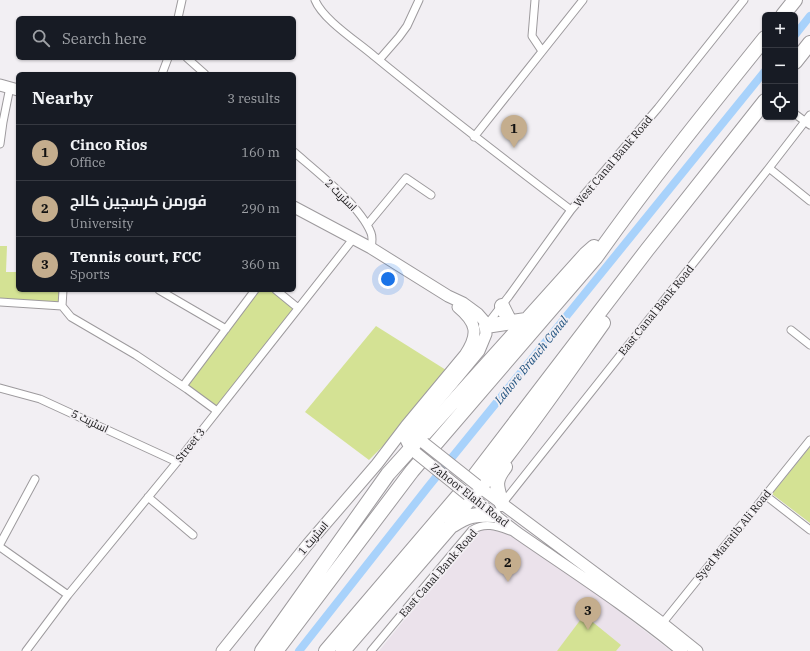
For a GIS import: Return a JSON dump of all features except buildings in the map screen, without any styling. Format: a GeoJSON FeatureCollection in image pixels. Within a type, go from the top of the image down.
{"type":"FeatureCollection","features":[{"type":"Feature","properties":{"kind":"highway"},"geometry":{"type":"LineString","coordinates":[[785,12],[795,0]]}},
{"type":"Feature","properties":{"kind":"highway"},"geometry":{"type":"LineString","coordinates":[[276,651],[412,471],[596,257],[694,126],[762,42]]}},
{"type":"Feature","properties":{"kind":"highway"},"geometry":{"type":"LineString","coordinates":[[798,58],[810,43]]}},
{"type":"Feature","properties":{"kind":"highway"},"geometry":{"type":"LineString","coordinates":[[326,651],[465,488],[647,250],[762,105]]}},
{"type":"Feature","properties":{"kind":"highway"},"geometry":{"type":"LineString","coordinates":[[262,651],[388,474],[418,446],[526,320],[586,254],[618,226]]}},
{"type":"Feature","properties":{"kind":"highway"},"geometry":{"type":"LineString","coordinates":[[343,651],[451,526],[474,492],[506,457],[561,383],[611,311],[647,250]]}},
{"type":"Feature","properties":{"kind":"highway"},"geometry":{"type":"LineString","coordinates":[[502,306],[510,322]]}},
{"type":"Feature","properties":{"kind":"highway"},"geometry":{"type":"LineString","coordinates":[[486,326],[526,320]]}},
{"type":"Feature","properties":{"kind":"highway"},"geometry":{"type":"LineString","coordinates":[[451,526],[469,516],[498,510],[496,481],[498,475],[506,466],[506,457]]}},
{"type":"Feature","properties":{"kind":"main road"},"geometry":{"type":"LineString","coordinates":[[296,208],[371,248],[448,296],[472,309],[482,319],[486,326],[485,339],[477,356],[416,427],[415,434],[418,446]]}},
{"type":"Feature","properties":{"kind":"main road"},"geometry":{"type":"LineString","coordinates":[[418,446],[406,440],[406,426],[465,355],[472,343],[474,332],[471,321],[448,296]]}},
{"type":"Feature","properties":{"kind":"main road","name":"اسٹریٹ 1"},"geometry":{"type":"LineString","coordinates":[[222,651],[308,544],[377,464],[406,426]]}},
{"type":"Feature","properties":{"kind":"main road"},"geometry":{"type":"LineString","coordinates":[[390,446],[418,446]]}},
{"type":"Feature","properties":{"kind":"main road","name":"Zahoor Elahi Road"},"geometry":{"type":"LineString","coordinates":[[418,446],[474,492],[659,627],[682,651]]}},
{"type":"Feature","properties":{"kind":"main road","name":"Zahoor Elahi Road"},"geometry":{"type":"LineString","coordinates":[[498,510],[518,533],[597,587],[697,651]]}},
{"type":"Feature","properties":{"kind":"street"},"geometry":{"type":"LineString","coordinates":[[178,16],[182,0]]}},
{"type":"Feature","properties":{"kind":"street"},"geometry":{"type":"LineString","coordinates":[[315,0],[325,16],[474,137],[571,210]]}},
{"type":"Feature","properties":{"kind":"street"},"geometry":{"type":"LineString","coordinates":[[379,60],[403,32],[420,0]]}},
{"type":"Feature","properties":{"kind":"street"},"geometry":{"type":"LineString","coordinates":[[535,0],[532,36],[542,51]]}},
{"type":"Feature","properties":{"kind":"street"},"geometry":{"type":"LineString","coordinates":[[474,137],[583,0]]}},
{"type":"Feature","properties":{"kind":"street","name":"West Canal Bank Road"},"geometry":{"type":"LineString","coordinates":[[486,326],[571,210],[658,108],[742,1]]}},
{"type":"Feature","properties":{"kind":"street"},"geometry":{"type":"LineString","coordinates":[[163,72],[167,60]]}},
{"type":"Feature","properties":{"kind":"street"},"geometry":{"type":"LineString","coordinates":[[189,60],[203,72]]}},
{"type":"Feature","properties":{"kind":"street"},"geometry":{"type":"LineString","coordinates":[[0,144],[9,87]]}},
{"type":"Feature","properties":{"kind":"street","name":"East Canal Bank Road"},"geometry":{"type":"LineString","coordinates":[[498,510],[770,168],[808,123],[810,114]]}},
{"type":"Feature","properties":{"kind":"street"},"geometry":{"type":"LineString","coordinates":[[798,116],[808,123]]}},
{"type":"Feature","properties":{"kind":"street","name":"اسٹریٹ 2"},"geometry":{"type":"LineString","coordinates":[[296,154],[353,204],[372,234],[373,239],[371,248]]}},
{"type":"Feature","properties":{"kind":"street"},"geometry":{"type":"LineString","coordinates":[[770,168],[810,201]]}},
{"type":"Feature","properties":{"kind":"street"},"geometry":{"type":"LineString","coordinates":[[367,225],[406,178],[430,195]]}},
{"type":"Feature","properties":{"kind":"street","name":"Street 3"},"geometry":{"type":"LineString","coordinates":[[26,651],[68,595],[177,462],[353,239]]}},
{"type":"Feature","properties":{"kind":"street"},"geometry":{"type":"LineString","coordinates":[[62,292],[62,306],[71,317],[136,355],[183,386],[217,411]]}},
{"type":"Feature","properties":{"kind":"street"},"geometry":{"type":"LineString","coordinates":[[163,292],[226,329]]}},
{"type":"Feature","properties":{"kind":"street"},"geometry":{"type":"LineString","coordinates":[[183,386],[254,292]]}},
{"type":"Feature","properties":{"kind":"street"},"geometry":{"type":"LineString","coordinates":[[278,292],[298,308]]}},
{"type":"Feature","properties":{"kind":"street"},"geometry":{"type":"LineString","coordinates":[[0,302],[62,306]]}},
{"type":"Feature","properties":{"kind":"street"},"geometry":{"type":"LineString","coordinates":[[791,330],[810,345]]}},
{"type":"Feature","properties":{"kind":"street","name":"اسٹریٹ 5"},"geometry":{"type":"LineString","coordinates":[[0,388],[40,399],[177,462]]}},
{"type":"Feature","properties":{"kind":"street","name":"Syed Maratib Ali Road"},"geometry":{"type":"LineString","coordinates":[[659,627],[810,440]]}},
{"type":"Feature","properties":{"kind":"street"},"geometry":{"type":"LineString","coordinates":[[0,544],[35,479]]}},
{"type":"Feature","properties":{"kind":"street"},"geometry":{"type":"LineString","coordinates":[[765,495],[810,530]]}},
{"type":"Feature","properties":{"kind":"street"},"geometry":{"type":"LineString","coordinates":[[148,497],[193,536]]}},
{"type":"Feature","properties":{"kind":"street","name":"East Canal Bank Road"},"geometry":{"type":"LineString","coordinates":[[371,651],[472,530],[477,527],[489,525],[518,533]]}},
{"type":"Feature","properties":{"kind":"street"},"geometry":{"type":"LineString","coordinates":[[0,547],[68,595]]}},
{"type":"Feature","properties":{"kind":"shaded area"},"geometry":{"type":"Polygon","coordinates":[[[491,513],[671,651],[379,651],[491,513]]]}},
{"type":"Feature","properties":{"kind":"green space"},"geometry":{"type":"Polygon","coordinates":[[[0,246],[7,246],[6,272],[16,272],[16,292],[63,292],[62,306],[0,302],[0,246]]]}},
{"type":"Feature","properties":{"kind":"green space"},"geometry":{"type":"Polygon","coordinates":[[[254,292],[278,292],[298,308],[217,411],[183,386],[254,292]]]}},
{"type":"Feature","properties":{"kind":"green space"},"geometry":{"type":"Polygon","coordinates":[[[376,326],[446,370],[387,442],[369,460],[305,412],[376,326]]]}},
{"type":"Feature","properties":{"kind":"green space"},"geometry":{"type":"Polygon","coordinates":[[[810,447],[810,523],[772,494],[810,447]]]}},
{"type":"Feature","properties":{"kind":"green space"},"geometry":{"type":"Polygon","coordinates":[[[584,615],[621,645],[616,651],[557,651],[584,615]]]}},
{"type":"Feature","properties":{"kind":"waterway","name":"Lahore Branch Canal"},"geometry":{"type":"LineString","coordinates":[[798,31],[810,16]]}},
{"type":"Feature","properties":{"kind":"waterway","name":"Lahore Branch Canal"},"geometry":{"type":"LineString","coordinates":[[299,651],[428,487],[762,75]]}},
{"type":"Feature","properties":{"kind":"place","name":"Cinco Rios"},"geometry":{"type":"Point","coordinates":[514,148]}},
{"type":"Feature","properties":{"kind":"place","name":"فورمن کرسچین کالج"},"geometry":{"type":"Point","coordinates":[508,582]}},
{"type":"Feature","properties":{"kind":"place","name":"Tennis court, FCC"},"geometry":{"type":"Point","coordinates":[588,630]}}]}
